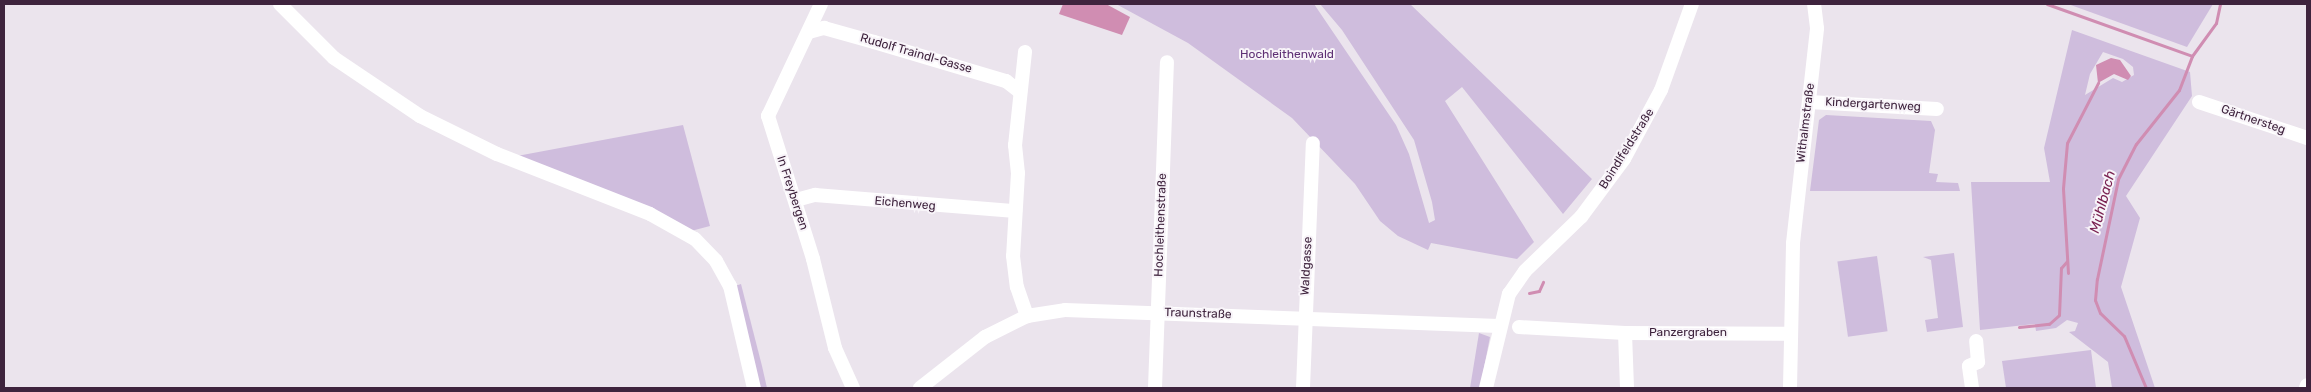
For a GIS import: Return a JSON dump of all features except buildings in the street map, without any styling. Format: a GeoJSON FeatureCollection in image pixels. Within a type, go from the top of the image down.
{"type":"FeatureCollection","features":[{"type":"Feature","properties":{"kind":"street"},"geometry":{"type":"LineString","coordinates":[[280,4],[334,58],[420,116],[498,154],[650,214],[695,239],[716,261],[730,286],[754,388]]}},
{"type":"Feature","properties":{"kind":"street","name":"In Freybergen"},"geometry":{"type":"LineString","coordinates":[[821,4],[768,116],[796,200],[835,348],[853,388]]}},
{"type":"Feature","properties":{"kind":"street","name":"Boindlfeldstraße"},"geometry":{"type":"LineString","coordinates":[[1486,388],[1499,326],[1509,294],[1525,271],[1581,217],[1624,159],[1661,90],[1692,4]]}},
{"type":"Feature","properties":{"kind":"street","name":"Withalmstraße"},"geometry":{"type":"LineString","coordinates":[[1790,388],[1789,334],[1793,243],[1817,28],[1814,4]]}},
{"type":"Feature","properties":{"kind":"street","name":"Rudolf Traindl-Gasse"},"geometry":{"type":"LineString","coordinates":[[809,32],[824,28],[874,42],[1006,81],[1020,92]]}},
{"type":"Feature","properties":{"kind":"street"},"geometry":{"type":"LineString","coordinates":[[1025,52],[1020,92],[1014,270],[1026,316]]}},
{"type":"Feature","properties":{"kind":"street","name":"Hochleithenstraße"},"geometry":{"type":"LineString","coordinates":[[1155,388],[1167,62]]}},
{"type":"Feature","properties":{"kind":"street","name":"Kindergartenweg"},"geometry":{"type":"LineString","coordinates":[[1809,102],[1936,109]]}},
{"type":"Feature","properties":{"kind":"street","name":"Gärtnersteg"},"geometry":{"type":"LineString","coordinates":[[2199,102],[2307,138]]}},
{"type":"Feature","properties":{"kind":"street","name":"Waldgasse"},"geometry":{"type":"LineString","coordinates":[[1303,388],[1313,143]]}},
{"type":"Feature","properties":{"kind":"street","name":"Eichenweg"},"geometry":{"type":"LineString","coordinates":[[796,200],[815,195],[1015,211]]}},
{"type":"Feature","properties":{"kind":"street","name":"Traunstraße"},"geometry":{"type":"LineString","coordinates":[[920,388],[962,353],[1026,316],[1065,310],[1499,326]]}},
{"type":"Feature","properties":{"kind":"street","name":"Panzergraben"},"geometry":{"type":"LineString","coordinates":[[1519,327],[1626,333],[1789,334]]}},
{"type":"Feature","properties":{"kind":"street"},"geometry":{"type":"LineString","coordinates":[[1626,333],[1627,388]]}},
{"type":"Feature","properties":{"kind":"street"},"geometry":{"type":"LineString","coordinates":[[1972,388],[1969,366],[1978,362],[1976,341]]}},
{"type":"Feature","properties":{"kind":"green space","name":"Hochleithenwald"},"geometry":{"type":"Polygon","coordinates":[[[1116,4],[1314,4],[1396,125],[1409,154],[1429,223],[1435,220],[1432,202],[1414,140],[1342,30],[1320,4],[1410,4],[1592,179],[1563,214],[1462,87],[1445,101],[1534,242],[1517,259],[1431,243],[1428,250],[1398,236],[1380,221],[1355,184],[1292,118],[1188,43],[1116,4]]]}},
{"type":"Feature","properties":{"kind":"green space"},"geometry":{"type":"Polygon","coordinates":[[[2068,4],[2213,4],[2187,47],[2068,4]]]}},
{"type":"Feature","properties":{"kind":"green space"},"geometry":{"type":"Polygon","coordinates":[[[2072,30],[2190,72],[2192,96],[2126,196],[2140,218],[2121,287],[2155,388],[2112,388],[2108,362],[2069,332],[2075,331],[2078,323],[2067,320],[2056,328],[2036,331],[2035,324],[1980,330],[1971,182],[2050,182],[2044,148],[2072,30]],[[2103,52],[2090,74],[2085,95],[2113,78],[2122,82],[2134,75],[2133,67],[2123,59],[2103,52]]]}},
{"type":"Feature","properties":{"kind":"green space"},"geometry":{"type":"Polygon","coordinates":[[[1826,115],[1931,121],[1935,130],[1929,173],[1938,174],[1936,182],[1958,183],[1960,191],[1810,191],[1819,120],[1826,115]]]}},
{"type":"Feature","properties":{"kind":"green space"},"geometry":{"type":"Polygon","coordinates":[[[683,125],[710,226],[691,231],[517,156],[683,125]]]}},
{"type":"Feature","properties":{"kind":"green space"},"geometry":{"type":"Polygon","coordinates":[[[1954,253],[1963,327],[1927,332],[1925,320],[1938,318],[1931,260],[1923,257],[1954,253]]]}},
{"type":"Feature","properties":{"kind":"green space"},"geometry":{"type":"Polygon","coordinates":[[[1877,256],[1888,331],[1848,337],[1837,262],[1877,256]]]}},
{"type":"Feature","properties":{"kind":"green space"},"geometry":{"type":"Polygon","coordinates":[[[741,284],[767,388],[760,388],[735,286],[741,284]]]}},
{"type":"Feature","properties":{"kind":"green space"},"geometry":{"type":"Polygon","coordinates":[[[1479,333],[1490,337],[1480,388],[1470,388],[1479,333]]]}},
{"type":"Feature","properties":{"kind":"green space"},"geometry":{"type":"Polygon","coordinates":[[[2091,350],[2096,388],[2006,388],[2002,361],[2091,350]]]}},
{"type":"Feature","properties":{"kind":"shaded area"},"geometry":{"type":"Polygon","coordinates":[[[1063,4],[1106,4],[1130,17],[1122,35],[1059,14],[1063,4]]]}},
{"type":"Feature","properties":{"kind":"shaded area"},"geometry":{"type":"Polygon","coordinates":[[[2111,58],[2120,60],[2131,76],[2128,80],[2114,74],[2098,83],[2096,65],[2111,58]]]}},
{"type":"Feature","properties":{"kind":"waterway"},"geometry":{"type":"LineString","coordinates":[[2047,4],[2192,56]]}},
{"type":"Feature","properties":{"kind":"waterway","name":"Mühlbach"},"geometry":{"type":"LineString","coordinates":[[2146,388],[2124,336],[2100,313],[2095,300],[2097,279],[2118,179],[2136,144],[2179,90],[2192,56],[2216,23],[2220,4]]}},
{"type":"Feature","properties":{"kind":"waterway"},"geometry":{"type":"LineString","coordinates":[[2068,273],[2063,188],[2067,143],[2098,83]]}},
{"type":"Feature","properties":{"kind":"waterway"},"geometry":{"type":"LineString","coordinates":[[2019,327],[2049,324],[2059,315],[2061,268],[2067,261]]}},
{"type":"Feature","properties":{"kind":"waterway"},"geometry":{"type":"LineString","coordinates":[[1529,293],[1539,291],[1543,282]]}}]}
